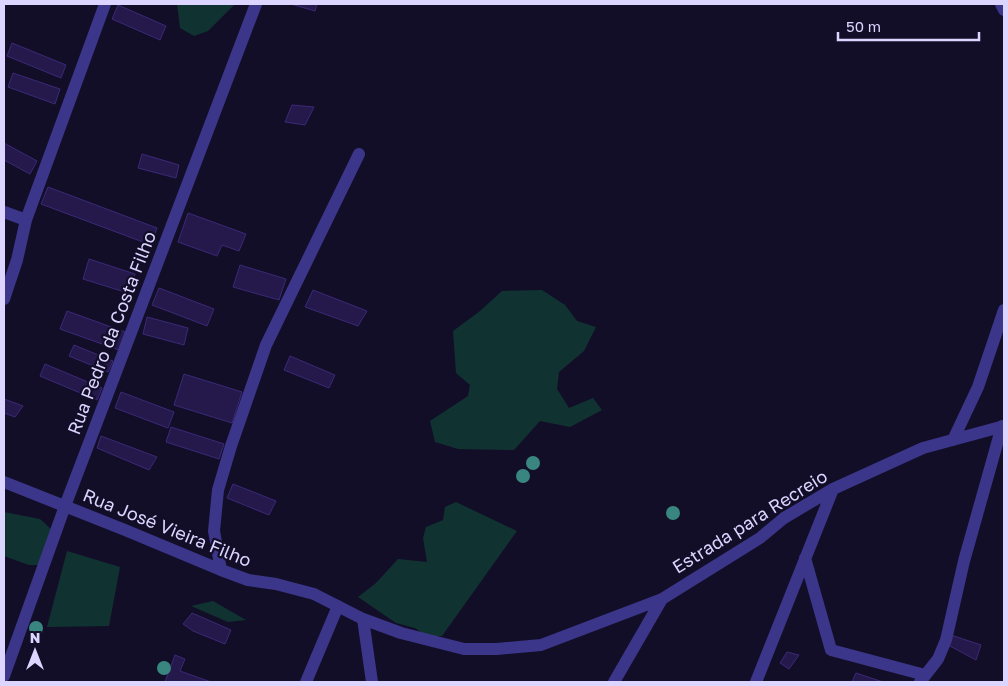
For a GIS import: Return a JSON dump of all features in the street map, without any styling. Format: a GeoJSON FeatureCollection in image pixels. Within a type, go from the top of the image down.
{"type":"FeatureCollection","features":[{"type":"Feature","properties":{"kind":"street"},"geometry":{"type":"LineString","coordinates":[[4,299],[17,260],[26,220],[105,4]]}},
{"type":"Feature","properties":{"kind":"street","name":"Rua Pedro da Costa Filho"},"geometry":{"type":"LineString","coordinates":[[4,676],[65,506],[256,4]]}},
{"type":"Feature","properties":{"kind":"street"},"geometry":{"type":"LineString","coordinates":[[1001,4],[1004,10]]}},
{"type":"Feature","properties":{"kind":"street"},"geometry":{"type":"LineString","coordinates":[[221,570],[214,531],[218,490],[232,446],[266,345],[358,154]]}},
{"type":"Feature","properties":{"kind":"street"},"geometry":{"type":"LineString","coordinates":[[4,212],[26,220]]}},
{"type":"Feature","properties":{"kind":"street"},"geometry":{"type":"LineString","coordinates":[[953,440],[978,387],[1004,310]]}},
{"type":"Feature","properties":{"kind":"street"},"geometry":{"type":"LineString","coordinates":[[806,558],[831,650],[923,678],[938,659],[946,640],[964,561],[1003,426]]}},
{"type":"Feature","properties":{"kind":"street","name":"Estrada para Recreio"},"geometry":{"type":"LineString","coordinates":[[614,682],[662,599],[760,538],[799,508],[833,489],[923,448],[1003,426]]}},
{"type":"Feature","properties":{"kind":"street","name":"Rua José Vieira Filho"},"geometry":{"type":"LineString","coordinates":[[4,482],[248,580],[276,584],[314,594],[363,619],[400,633],[464,649],[496,649],[541,645],[662,599]]}},
{"type":"Feature","properties":{"kind":"street"},"geometry":{"type":"LineString","coordinates":[[756,682],[833,489]]}},
{"type":"Feature","properties":{"kind":"street"},"geometry":{"type":"LineString","coordinates":[[306,682],[338,606]]}},
{"type":"Feature","properties":{"kind":"street"},"geometry":{"type":"LineString","coordinates":[[363,619],[372,682]]}},
{"type":"Feature","properties":{"kind":"green space"},"geometry":{"type":"Polygon","coordinates":[[[177,4],[235,4],[208,31],[194,36],[180,28],[177,4]]]}},
{"type":"Feature","properties":{"kind":"green space"},"geometry":{"type":"Polygon","coordinates":[[[542,290],[565,305],[577,321],[596,327],[584,351],[559,372],[557,389],[569,408],[593,398],[602,410],[570,427],[540,421],[514,450],[458,449],[435,442],[430,421],[468,396],[470,385],[456,373],[453,331],[480,311],[502,291],[542,290]]]}},
{"type":"Feature","properties":{"kind":"green space"},"geometry":{"type":"Polygon","coordinates":[[[456,502],[517,531],[442,636],[426,636],[415,628],[396,623],[358,597],[376,583],[398,559],[427,562],[423,538],[426,527],[443,520],[445,507],[456,502]]]}},
{"type":"Feature","properties":{"kind":"green space"},"geometry":{"type":"Polygon","coordinates":[[[4,512],[40,519],[53,531],[41,565],[29,565],[4,556],[4,512]]]}},
{"type":"Feature","properties":{"kind":"green space"},"geometry":{"type":"Polygon","coordinates":[[[67,551],[120,567],[109,626],[47,627],[67,551]]]}},
{"type":"Feature","properties":{"kind":"green space"},"geometry":{"type":"Polygon","coordinates":[[[213,601],[246,620],[228,622],[191,606],[213,601]]]}},
{"type":"Feature","properties":{"kind":"building"},"geometry":{"type":"Polygon","coordinates":[[[291,4],[317,4],[315,11],[291,4]]]}},
{"type":"Feature","properties":{"kind":"building"},"geometry":{"type":"Polygon","coordinates":[[[118,5],[166,26],[160,40],[112,19],[118,5]]]}},
{"type":"Feature","properties":{"kind":"building"},"geometry":{"type":"Polygon","coordinates":[[[12,43],[66,65],[61,78],[7,56],[12,43]]]}},
{"type":"Feature","properties":{"kind":"building"},"geometry":{"type":"Polygon","coordinates":[[[13,73],[60,89],[55,104],[8,87],[13,73]]]}},
{"type":"Feature","properties":{"kind":"building"},"geometry":{"type":"Polygon","coordinates":[[[292,105],[314,107],[305,125],[285,122],[292,105]]]}},
{"type":"Feature","properties":{"kind":"building"},"geometry":{"type":"Polygon","coordinates":[[[4,143],[37,161],[30,174],[4,160],[4,143]]]}},
{"type":"Feature","properties":{"kind":"building"},"geometry":{"type":"Polygon","coordinates":[[[142,154],[179,165],[176,178],[138,168],[142,154]]]}},
{"type":"Feature","properties":{"kind":"building"},"geometry":{"type":"Polygon","coordinates":[[[48,187],[157,228],[151,245],[41,204],[48,187]]]}},
{"type":"Feature","properties":{"kind":"building"},"geometry":{"type":"Polygon","coordinates":[[[188,213],[246,234],[239,251],[222,245],[217,256],[178,242],[188,213]]]}},
{"type":"Feature","properties":{"kind":"building"},"geometry":{"type":"Polygon","coordinates":[[[89,259],[135,274],[128,293],[83,279],[89,259]]]}},
{"type":"Feature","properties":{"kind":"building"},"geometry":{"type":"Polygon","coordinates":[[[240,265],[286,279],[279,300],[233,287],[240,265]]]}},
{"type":"Feature","properties":{"kind":"building"},"geometry":{"type":"Polygon","coordinates":[[[159,288],[214,309],[207,326],[152,305],[159,288]]]}},
{"type":"Feature","properties":{"kind":"building"},"geometry":{"type":"Polygon","coordinates":[[[313,290],[367,311],[358,326],[305,307],[313,290]]]}},
{"type":"Feature","properties":{"kind":"building"},"geometry":{"type":"Polygon","coordinates":[[[67,311],[125,332],[119,350],[60,329],[67,311]]]}},
{"type":"Feature","properties":{"kind":"building"},"geometry":{"type":"Polygon","coordinates":[[[147,317],[188,328],[184,345],[143,334],[147,317]]]}},
{"type":"Feature","properties":{"kind":"building"},"geometry":{"type":"Polygon","coordinates":[[[74,345],[113,361],[108,372],[69,356],[74,345]]]}},
{"type":"Feature","properties":{"kind":"building"},"geometry":{"type":"Polygon","coordinates":[[[290,356],[335,375],[329,388],[284,370],[290,356]]]}},
{"type":"Feature","properties":{"kind":"building"},"geometry":{"type":"Polygon","coordinates":[[[45,364],[102,388],[97,400],[40,376],[45,364]]]}},
{"type":"Feature","properties":{"kind":"building"},"geometry":{"type":"Polygon","coordinates":[[[184,374],[242,392],[232,423],[174,405],[184,374]]]}},
{"type":"Feature","properties":{"kind":"building"},"geometry":{"type":"Polygon","coordinates":[[[121,392],[174,412],[168,428],[115,408],[121,392]]]}},
{"type":"Feature","properties":{"kind":"building"},"geometry":{"type":"Polygon","coordinates":[[[4,399],[23,406],[15,417],[4,413],[4,399]]]}},
{"type":"Feature","properties":{"kind":"building"},"geometry":{"type":"Polygon","coordinates":[[[171,427],[224,444],[219,459],[166,442],[171,427]]]}},
{"type":"Feature","properties":{"kind":"building"},"geometry":{"type":"Polygon","coordinates":[[[101,436],[157,457],[149,470],[97,448],[101,436]]]}},
{"type":"Feature","properties":{"kind":"building"},"geometry":{"type":"Polygon","coordinates":[[[233,484],[276,501],[269,515],[227,498],[233,484]]]}},
{"type":"Feature","properties":{"kind":"building"},"geometry":{"type":"Polygon","coordinates":[[[192,613],[231,630],[225,644],[193,631],[183,624],[192,613]]]}},
{"type":"Feature","properties":{"kind":"building"},"geometry":{"type":"Polygon","coordinates":[[[951,635],[981,645],[976,660],[948,645],[951,635]]]}},
{"type":"Feature","properties":{"kind":"building"},"geometry":{"type":"Polygon","coordinates":[[[787,652],[799,655],[789,669],[780,663],[787,652]]]}},
{"type":"Feature","properties":{"kind":"building"},"geometry":{"type":"Polygon","coordinates":[[[175,655],[185,659],[180,671],[211,682],[165,682],[175,655]]]}},
{"type":"Feature","properties":{"kind":"building"},"geometry":{"type":"Polygon","coordinates":[[[856,673],[883,682],[852,682],[856,673]]]}}]}
